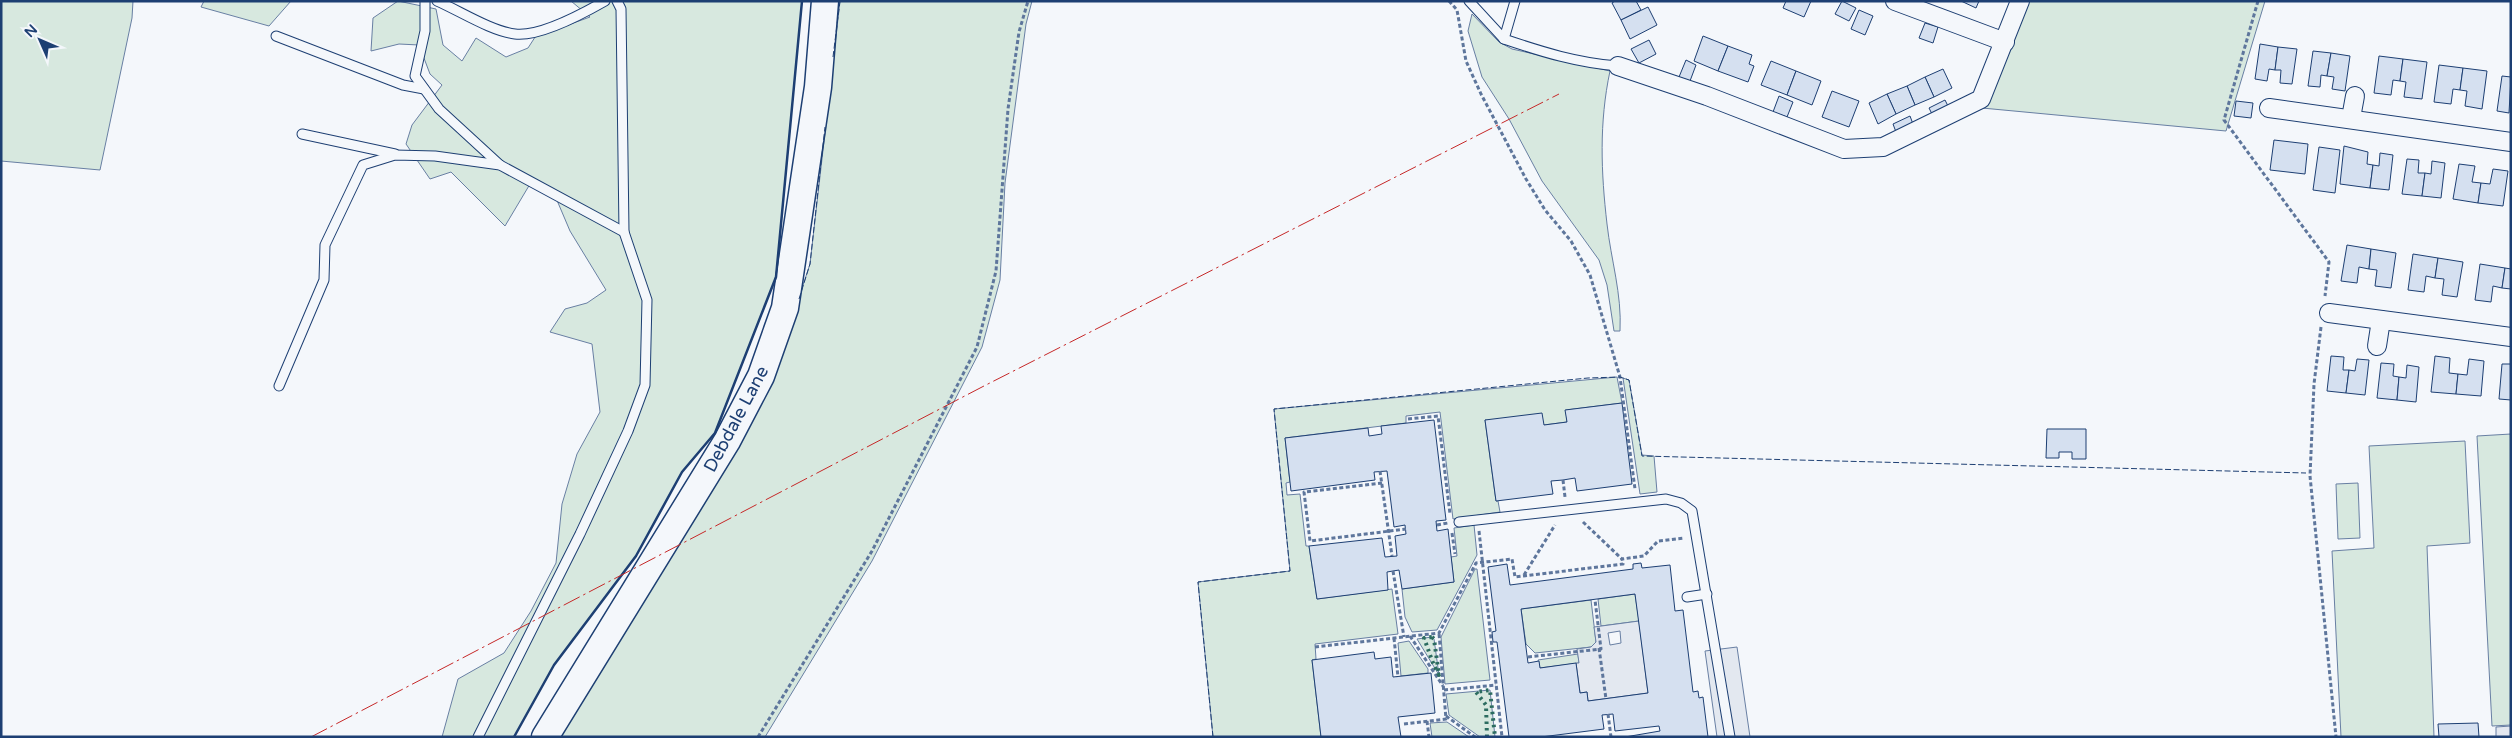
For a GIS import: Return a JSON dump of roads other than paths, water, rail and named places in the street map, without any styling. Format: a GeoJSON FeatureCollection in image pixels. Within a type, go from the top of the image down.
{"type":"FeatureCollection","features":[{"type":"Feature","properties":{"kind":"main road","name":"Debdale Lane"},"geometry":{"type":"LineString","coordinates":[[545,737],[727,441],[761,376],[785,308],[818,87],[825,1]]}},
{"type":"Feature","properties":{"kind":"street"},"geometry":{"type":"LineString","coordinates":[[1895,1],[2005,42]]}},
{"type":"Feature","properties":{"kind":"street"},"geometry":{"type":"LineString","coordinates":[[1618,66],[1706,96],[1844,149],[1871,148],[1896,142],[1981,99],[2020,1]]}},
{"type":"Feature","properties":{"kind":"street"},"geometry":{"type":"LineString","coordinates":[[2351,118],[2355,96]]}},
{"type":"Feature","properties":{"kind":"street"},"geometry":{"type":"LineString","coordinates":[[2269,108],[2351,118],[2511,142]]}},
{"type":"Feature","properties":{"kind":"street"},"geometry":{"type":"LineString","coordinates":[[2325,312],[2511,337]]}},
{"type":"Feature","properties":{"kind":"street"},"geometry":{"type":"LineString","coordinates":[[2377,346],[2381,320]]}},
{"type":"Feature","properties":{"kind":"lane"},"geometry":{"type":"LineString","coordinates":[[425,1],[425,31],[415,76],[439,109],[500,164],[624,232]]}},
{"type":"Feature","properties":{"kind":"lane"},"geometry":{"type":"LineString","coordinates":[[437,1],[503,30],[521,34],[574,17],[605,1]]}},
{"type":"Feature","properties":{"kind":"lane"},"geometry":{"type":"LineString","coordinates":[[478,737],[580,534],[628,431],[645,386],[647,300],[624,232],[621,9],[617,1]]}},
{"type":"Feature","properties":{"kind":"lane"},"geometry":{"type":"LineString","coordinates":[[1469,1],[1504,39],[1555,56],[1588,64],[1618,66]]}},
{"type":"Feature","properties":{"kind":"lane"},"geometry":{"type":"LineString","coordinates":[[1504,39],[1515,1]]}},
{"type":"Feature","properties":{"kind":"lane"},"geometry":{"type":"LineString","coordinates":[[276,36],[403,85],[424,88]]}},
{"type":"Feature","properties":{"kind":"lane"},"geometry":{"type":"LineString","coordinates":[[302,134],[395,154],[435,156],[500,164]]}},
{"type":"Feature","properties":{"kind":"lane"},"geometry":{"type":"LineString","coordinates":[[279,386],[324,280],[325,244],[363,165],[395,154]]}},
{"type":"Feature","properties":{"kind":"lane"},"geometry":{"type":"LineString","coordinates":[[1458,522],[1666,499],[1681,503],[1692,510],[1708,594],[1730,737]]}},
{"type":"Feature","properties":{"kind":"lane"},"geometry":{"type":"LineString","coordinates":[[1687,597],[1708,594]]}}]}
